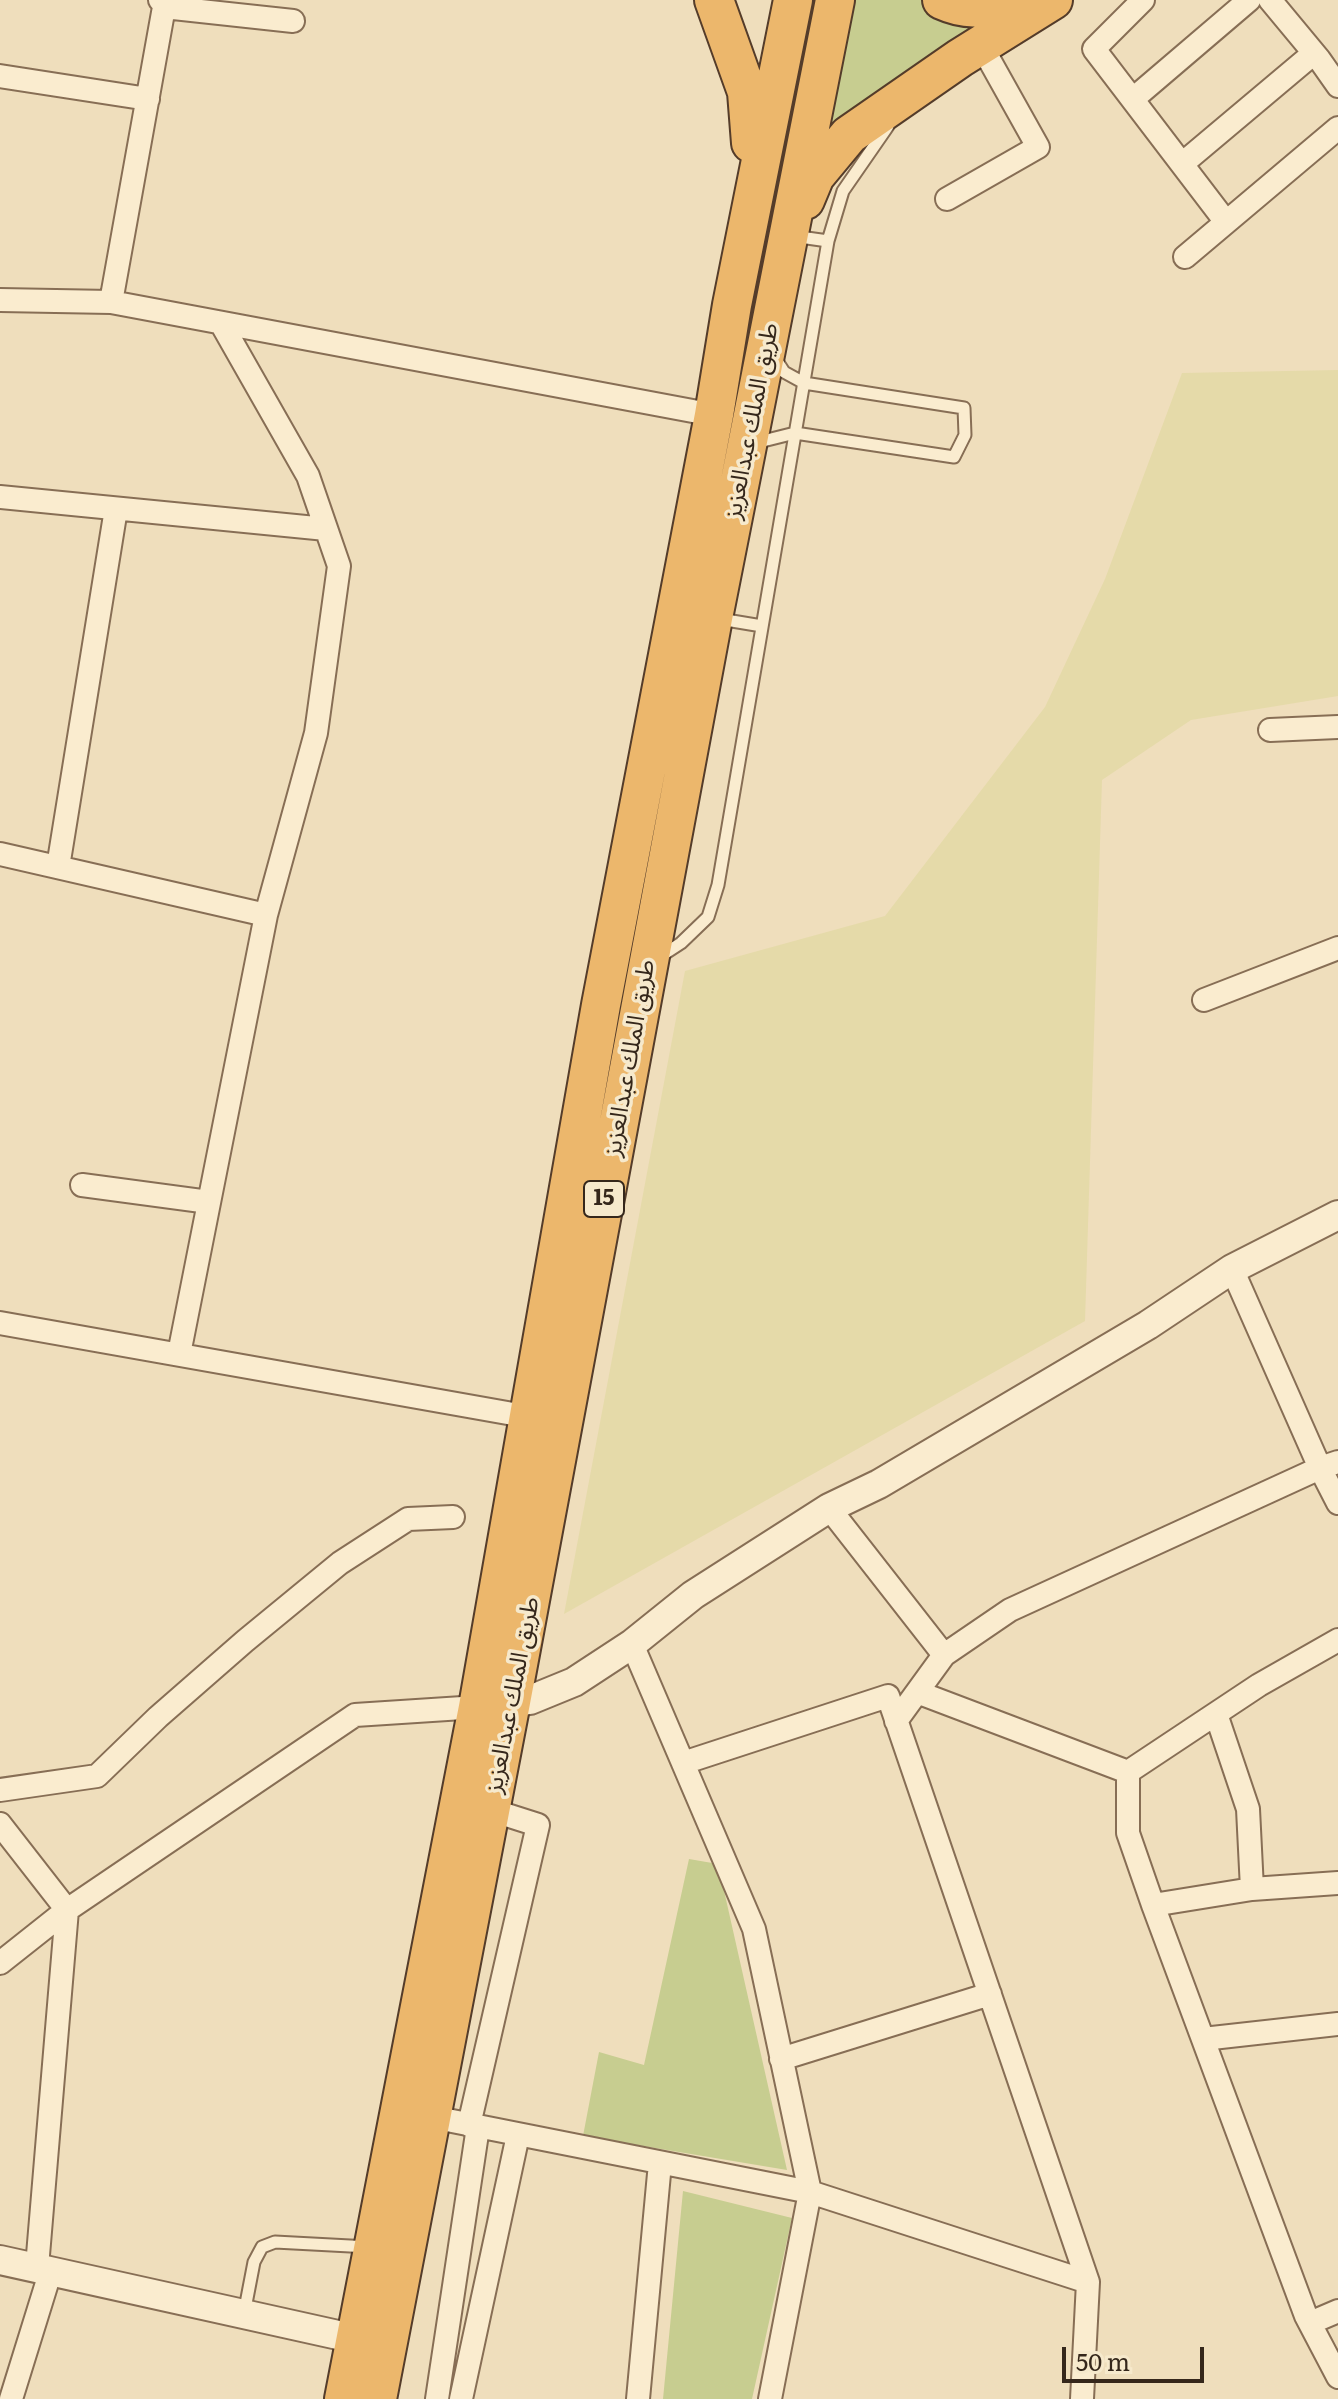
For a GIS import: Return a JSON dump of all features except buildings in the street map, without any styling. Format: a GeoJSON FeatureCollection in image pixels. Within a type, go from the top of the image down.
{"type":"FeatureCollection","features":[{"type":"Feature","properties":{"kind":"highway"},"geometry":{"type":"LineString","coordinates":[[714,0],[747,92],[752,136],[746,233]]}},
{"type":"Feature","properties":{"kind":"highway","name":"طريق الملك عبدالعزيز"},"geometry":{"type":"LineString","coordinates":[[377,2399],[491,1810],[495,1705],[530,1417],[601,1005],[714,415],[732,305],[793,0]]}},
{"type":"Feature","properties":{"kind":"highway","name":"طريق الملك عبدالعزيز"},"geometry":{"type":"LineString","coordinates":[[344,2399],[373,2248],[495,1705],[647,964],[835,0]]}},
{"type":"Feature","properties":{"kind":"highway"},"geometry":{"type":"LineString","coordinates":[[942,0],[958,8],[989,6],[1000,0]]}},
{"type":"Feature","properties":{"kind":"highway"},"geometry":{"type":"LineString","coordinates":[[789,235],[815,176],[849,135],[1053,0]]}},
{"type":"Feature","properties":{"kind":"street"},"geometry":{"type":"LineString","coordinates":[[1143,0],[1094,49],[1226,222]]}},
{"type":"Feature","properties":{"kind":"street"},"geometry":{"type":"LineString","coordinates":[[1133,99],[1249,0]]}},
{"type":"Feature","properties":{"kind":"street"},"geometry":{"type":"LineString","coordinates":[[1270,0],[1338,86]]}},
{"type":"Feature","properties":{"kind":"street"},"geometry":{"type":"LineString","coordinates":[[111,302],[162,3],[293,21]]}},
{"type":"Feature","properties":{"kind":"street"},"geometry":{"type":"LineString","coordinates":[[947,199],[1038,147],[981,45]]}},
{"type":"Feature","properties":{"kind":"street"},"geometry":{"type":"LineString","coordinates":[[1182,164],[1314,53]]}},
{"type":"Feature","properties":{"kind":"street"},"geometry":{"type":"LineString","coordinates":[[0,76],[148,99]]}},
{"type":"Feature","properties":{"kind":"street"},"geometry":{"type":"LineString","coordinates":[[1185,257],[1338,128]]}},
{"type":"Feature","properties":{"kind":"street"},"geometry":{"type":"LineString","coordinates":[[0,300],[111,302],[714,415]]}},
{"type":"Feature","properties":{"kind":"street"},"geometry":{"type":"LineString","coordinates":[[179,1354],[266,915],[316,733],[339,566],[308,476],[221,323]]}},
{"type":"Feature","properties":{"kind":"street"},"geometry":{"type":"LineString","coordinates":[[0,497],[326,529]]}},
{"type":"Feature","properties":{"kind":"street"},"geometry":{"type":"LineString","coordinates":[[58,867],[116,509]]}},
{"type":"Feature","properties":{"kind":"street"},"geometry":{"type":"LineString","coordinates":[[1270,730],[1338,727]]}},
{"type":"Feature","properties":{"kind":"street"},"geometry":{"type":"LineString","coordinates":[[0,854],[266,915]]}},
{"type":"Feature","properties":{"kind":"street"},"geometry":{"type":"LineString","coordinates":[[1204,1000],[1338,948]]}},
{"type":"Feature","properties":{"kind":"street"},"geometry":{"type":"LineString","coordinates":[[82,1185],[209,1202]]}},
{"type":"Feature","properties":{"kind":"street"},"geometry":{"type":"LineString","coordinates":[[0,1963],[67,1910],[355,1715],[530,1700],[574,1682],[632,1644],[693,1595],[829,1508],[879,1484],[1108,1349],[1232,1269],[1338,1215]]}},
{"type":"Feature","properties":{"kind":"street"},"geometry":{"type":"LineString","coordinates":[[1232,1269],[1329,1465],[1338,1503]]}},
{"type":"Feature","properties":{"kind":"street"},"geometry":{"type":"LineString","coordinates":[[0,1323],[530,1417]]}},
{"type":"Feature","properties":{"kind":"street"},"geometry":{"type":"LineString","coordinates":[[896,1721],[944,1655],[1010,1610],[1329,1465]]}},
{"type":"Feature","properties":{"kind":"street"},"geometry":{"type":"LineString","coordinates":[[829,1508],[944,1655]]}},
{"type":"Feature","properties":{"kind":"street"},"geometry":{"type":"LineString","coordinates":[[0,1790],[97,1776],[158,1717],[340,1563],[408,1519],[453,1517]]}},
{"type":"Feature","properties":{"kind":"street"},"geometry":{"type":"LineString","coordinates":[[1128,1772],[1259,1685],[1338,1640]]}},
{"type":"Feature","properties":{"kind":"street"},"geometry":{"type":"LineString","coordinates":[[632,1644],[754,1929],[810,2192],[770,2399]]}},
{"type":"Feature","properties":{"kind":"street"},"geometry":{"type":"LineString","coordinates":[[917,1692],[1128,1772]]}},
{"type":"Feature","properties":{"kind":"street"},"geometry":{"type":"LineString","coordinates":[[683,1763],[888,1696],[1088,2282],[1082,2399]]}},
{"type":"Feature","properties":{"kind":"street"},"geometry":{"type":"LineString","coordinates":[[1216,1714],[1248,1809],[1252,1889]]}},
{"type":"Feature","properties":{"kind":"street"},"geometry":{"type":"LineString","coordinates":[[1128,1772],[1128,1833],[1310,2323],[1338,2377]]}},
{"type":"Feature","properties":{"kind":"street"},"geometry":{"type":"LineString","coordinates":[[437,2399],[474,2126],[538,1825],[491,1810]]}},
{"type":"Feature","properties":{"kind":"street"},"geometry":{"type":"LineString","coordinates":[[0,1824],[67,1910],[44,2269],[11,2399]]}},
{"type":"Feature","properties":{"kind":"street"},"geometry":{"type":"LineString","coordinates":[[1153,1905],[1252,1889],[1338,1883]]}},
{"type":"Feature","properties":{"kind":"street"},"geometry":{"type":"LineString","coordinates":[[781,2059],[990,1994]]}},
{"type":"Feature","properties":{"kind":"street"},"geometry":{"type":"LineString","coordinates":[[1203,2039],[1338,2024]]}},
{"type":"Feature","properties":{"kind":"street"},"geometry":{"type":"LineString","coordinates":[[432,2117],[810,2192],[1088,2282]]}},
{"type":"Feature","properties":{"kind":"street"},"geometry":{"type":"LineString","coordinates":[[461,2399],[518,2135]]}},
{"type":"Feature","properties":{"kind":"street"},"geometry":{"type":"LineString","coordinates":[[638,2399],[660,2163]]}},
{"type":"Feature","properties":{"kind":"street"},"geometry":{"type":"LineString","coordinates":[[0,2260],[356,2339]]}},
{"type":"Feature","properties":{"kind":"street"},"geometry":{"type":"LineString","coordinates":[[1310,2323],[1338,2311]]}},
{"type":"Feature","properties":{"kind":"lane"},"geometry":{"type":"LineString","coordinates":[[647,964],[681,943],[708,917],[718,885],[828,241],[843,191],[920,86]]}},
{"type":"Feature","properties":{"kind":"lane"},"geometry":{"type":"LineString","coordinates":[[789,235],[828,241]]}},
{"type":"Feature","properties":{"kind":"lane"},"geometry":{"type":"LineString","coordinates":[[747,445],[795,433],[954,457],[965,435],[964,408],[804,383],[784,372],[767,346]]}},
{"type":"Feature","properties":{"kind":"lane"},"geometry":{"type":"LineString","coordinates":[[713,618],[762,626]]}},
{"type":"Feature","properties":{"kind":"lane"},"geometry":{"type":"LineString","coordinates":[[244,2314],[254,2262],[262,2247],[275,2242],[373,2248]]}},
{"type":"Feature","properties":{"kind":"shaded area"},"geometry":{"type":"Polygon","coordinates":[[[1338,370],[1338,696],[1191,720],[1102,780],[1085,1321],[564,1614],[685,971],[885,916],[1045,707],[1105,579],[1182,373],[1338,370]]]}},
{"type":"Feature","properties":{"kind":"green space"},"geometry":{"type":"Polygon","coordinates":[[[849,0],[921,0],[928,6],[1010,14],[826,129],[849,0]]]}},
{"type":"Feature","properties":{"kind":"green space"},"geometry":{"type":"Polygon","coordinates":[[[689,1859],[718,1864],[787,2170],[583,2136],[599,2052],[644,2065],[689,1859]]]}},
{"type":"Feature","properties":{"kind":"green space"},"geometry":{"type":"Polygon","coordinates":[[[683,2191],[792,2218],[752,2399],[663,2399],[683,2191]]]}}]}
